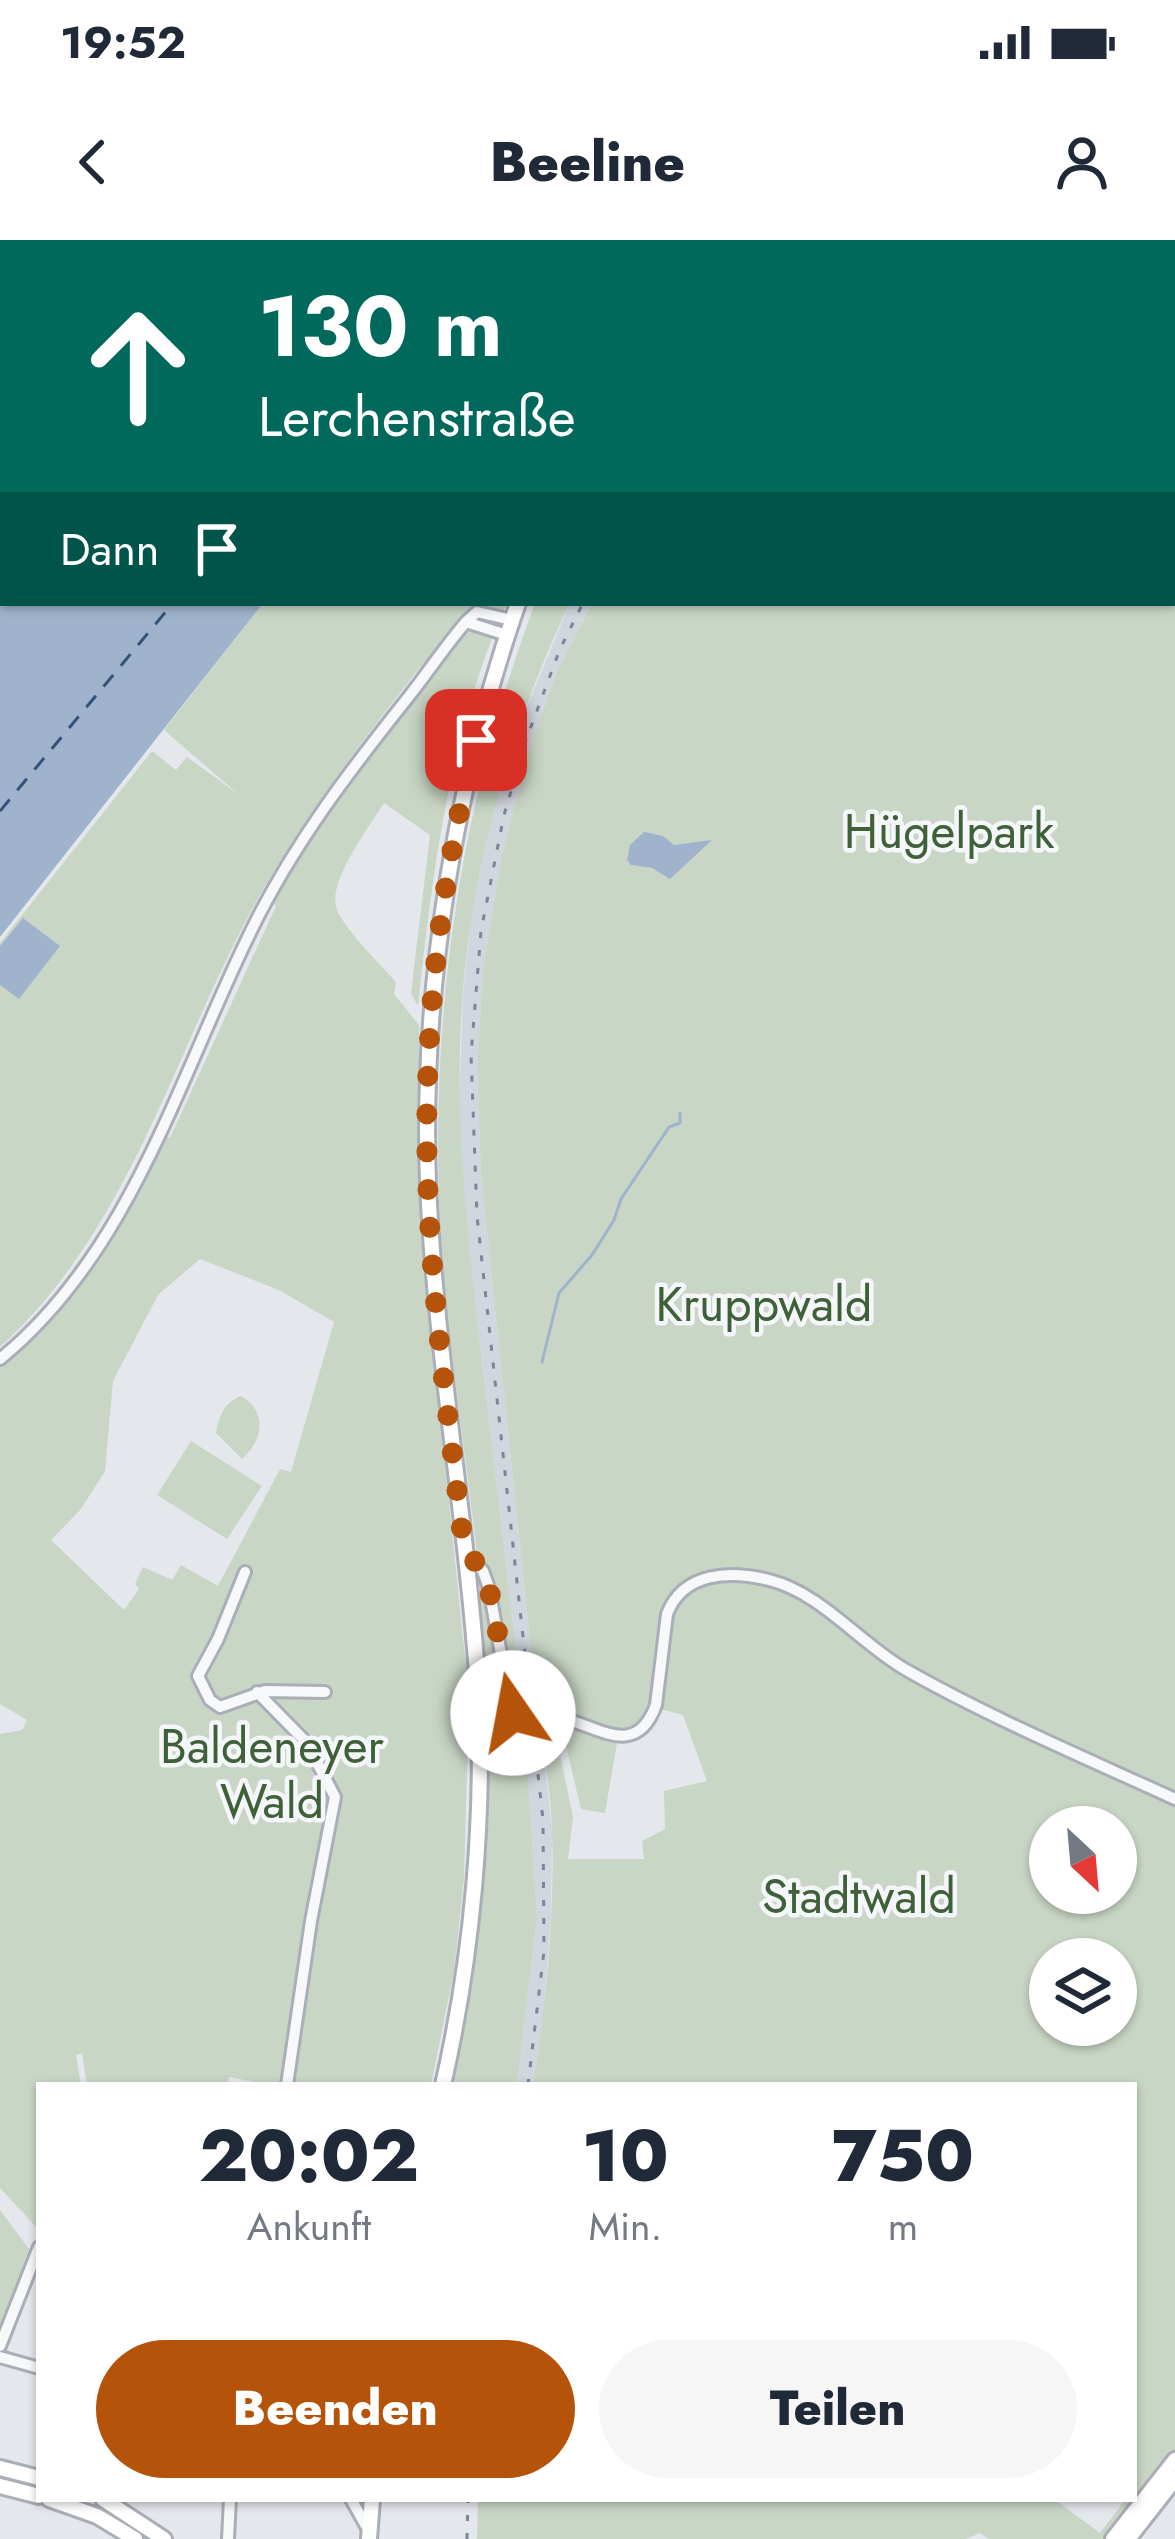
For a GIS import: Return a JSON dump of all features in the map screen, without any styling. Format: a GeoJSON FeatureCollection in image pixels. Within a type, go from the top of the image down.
{"type":"FeatureCollection","features":[{"type":"Feature","properties":{"kind":"main road"},"geometry":{"type":"LineString","coordinates":[[444,2082],[458,2007],[477,1812],[478,1691],[433,1256],[427,1102],[435,983],[450,868],[470,764],[517,606]]}},
{"type":"Feature","properties":{"kind":"main road"},"geometry":{"type":"LineString","coordinates":[[1113,2539],[1175,2459]]}},
{"type":"Feature","properties":{"kind":"main road"},"geometry":{"type":"LineString","coordinates":[[0,2468],[36,2477]]}},
{"type":"Feature","properties":{"kind":"main road"},"geometry":{"type":"LineString","coordinates":[[1128,2539],[1175,2480]]}},
{"type":"Feature","properties":{"kind":"main road"},"geometry":{"type":"LineString","coordinates":[[0,2486],[36,2495]]}},
{"type":"Feature","properties":{"kind":"main road"},"geometry":{"type":"LineString","coordinates":[[57,2502],[97,2516],[135,2539]]}},
{"type":"Feature","properties":{"kind":"main road"},"geometry":{"type":"LineString","coordinates":[[108,2502],[164,2539]]}},
{"type":"Feature","properties":{"kind":"main road"},"geometry":{"type":"LineString","coordinates":[[369,2536],[372,2502]]}},
{"type":"Feature","properties":{"kind":"street"},"geometry":{"type":"LineString","coordinates":[[0,1360],[70,1282],[139,1180],[251,931],[298,846],[351,769],[477,612],[510,627]]}},
{"type":"Feature","properties":{"kind":"street"},"geometry":{"type":"LineString","coordinates":[[464,1550],[483,1570],[513,1713],[523,1719],[572,1720],[614,1737],[637,1731],[652,1715],[667,1614],[678,1594],[705,1578],[758,1578],[794,1589],[905,1670],[1175,1799]]}},
{"type":"Feature","properties":{"kind":"street"},"geometry":{"type":"LineString","coordinates":[[245,1572],[198,1676],[210,1700],[220,1707],[257,1692],[325,1692]]}},
{"type":"Feature","properties":{"kind":"street"},"geometry":{"type":"LineString","coordinates":[[257,1692],[307,1743],[335,1797],[310,1921],[287,2082]]}},
{"type":"Feature","properties":{"kind":"street"},"geometry":{"type":"LineString","coordinates":[[0,2346],[36,2255]]}},
{"type":"Feature","properties":{"kind":"street"},"geometry":{"type":"LineString","coordinates":[[0,2357],[36,2367]]}},
{"type":"Feature","properties":{"kind":"street"},"geometry":{"type":"LineString","coordinates":[[228,2539],[230,2502]]}},
{"type":"Feature","properties":{"kind":"street"},"geometry":{"type":"LineString","coordinates":[[352,2502],[369,2536]]}},
{"type":"Feature","properties":{"kind":"shaded area"},"geometry":{"type":"Polygon","coordinates":[[[569,606],[590,606],[555,676],[527,757],[501,859],[483,970],[477,1067],[481,1175],[537,1707],[523,1707],[465,1218],[459,1110],[471,918],[490,823],[515,735],[569,606]]]}},
{"type":"Feature","properties":{"kind":"shaded area"},"geometry":{"type":"Polygon","coordinates":[[[525,1727],[541,1727],[552,1828],[551,1917],[533,2082],[517,2082],[537,1918],[525,1727]]]}},
{"type":"Feature","properties":{"kind":"green space","name":"Baldeneyer Wald"},"geometry":{"type":"Polygon","coordinates":[[[261,606],[506,606],[458,749],[438,852],[418,1006],[411,993],[430,835],[384,803],[352,853],[335,895],[345,924],[396,982],[394,994],[419,1025],[420,1224],[469,1696],[464,1878],[454,1971],[432,2082],[255,2082],[229,2077],[228,2082],[87,2082],[82,2053],[76,2055],[80,2082],[36,2082],[36,2227],[0,2188],[0,1734],[22,1730],[27,1720],[0,1704],[0,1356],[87,1250],[157,1133],[170,1138],[276,906],[271,901],[356,772],[432,672],[421,666],[302,826],[241,930],[111,1204],[43,1303],[0,1347],[0,943],[152,751],[176,770],[187,757],[238,794],[164,730],[261,606]],[[200,1259],[158,1295],[113,1381],[105,1471],[81,1509],[51,1540],[124,1610],[139,1589],[135,1584],[143,1567],[172,1580],[181,1565],[218,1586],[280,1469],[291,1472],[334,1322],[279,1290],[200,1259]]]}},
{"type":"Feature","properties":{"kind":"green space"},"geometry":{"type":"Polygon","coordinates":[[[534,606],[569,606],[537,678],[498,795],[465,972],[461,1139],[523,1707],[488,1710],[475,1537],[442,1260],[438,1141],[446,984],[456,907],[470,830],[509,678],[534,606]]]}},
{"type":"Feature","properties":{"kind":"green space"},"geometry":{"type":"Polygon","coordinates":[[[590,606],[1175,606],[1175,2451],[1137,2494],[1137,2082],[533,2082],[552,1894],[551,1817],[541,1727],[554,1726],[573,1817],[568,1859],[644,1859],[642,1841],[665,1829],[664,1791],[707,1781],[683,1715],[660,1709],[667,1627],[686,1593],[730,1580],[785,1591],[835,1620],[905,1673],[907,1668],[792,1586],[723,1573],[671,1597],[661,1612],[649,1706],[639,1723],[608,1729],[568,1711],[537,1707],[481,1175],[477,1067],[483,970],[501,859],[527,757],[555,676],[590,606]]]}},
{"type":"Feature","properties":{"kind":"green space"},"geometry":{"type":"Polygon","coordinates":[[[241,1396],[259,1418],[255,1443],[242,1459],[216,1433],[223,1411],[241,1396]]]}},
{"type":"Feature","properties":{"kind":"green space"},"geometry":{"type":"Polygon","coordinates":[[[191,1441],[262,1486],[227,1539],[157,1495],[191,1441]]]}},
{"type":"Feature","properties":{"kind":"green space"},"geometry":{"type":"Polygon","coordinates":[[[573,1726],[617,1743],[605,1813],[581,1809],[562,1729],[573,1726]]]}},
{"type":"Feature","properties":{"kind":"green space"},"geometry":{"type":"Polygon","coordinates":[[[525,1727],[537,1918],[517,2082],[453,2082],[479,1907],[488,1728],[525,1727]]]}},
{"type":"Feature","properties":{"kind":"green space"},"geometry":{"type":"Polygon","coordinates":[[[0,2210],[29,2249],[0,2331],[0,2210]]]}},
{"type":"Feature","properties":{"kind":"green space"},"geometry":{"type":"Polygon","coordinates":[[[478,2502],[1058,2502],[1100,2533],[1124,2502],[1131,2502],[1105,2539],[989,2539],[980,2533],[966,2539],[477,2539],[478,2502]]]}},
{"type":"Feature","properties":{"kind":"water"},"geometry":{"type":"Polygon","coordinates":[[[0,606],[261,606],[0,937],[0,606]]]}},
{"type":"Feature","properties":{"kind":"water"},"geometry":{"type":"Polygon","coordinates":[[[644,832],[663,836],[674,845],[712,840],[670,879],[627,860],[630,845],[644,832]]]}},
{"type":"Feature","properties":{"kind":"water"},"geometry":{"type":"Polygon","coordinates":[[[23,918],[60,946],[19,999],[0,985],[0,946],[23,918]]]}},
{"type":"Feature","properties":{"kind":"waterway"},"geometry":{"type":"LineString","coordinates":[[542,1362],[559,1293],[592,1255],[621,1199],[669,1127],[680,1123],[680,1113]]}},
{"type":"Feature","properties":{"kind":"ferry route"},"geometry":{"type":"LineString","coordinates":[[0,811],[171,606]]}},
{"type":"Feature","properties":{"kind":"railway"},"geometry":{"type":"LineString","coordinates":[[528,2082],[544,1951],[543,1820],[477,1216],[471,1055],[481,931],[504,815],[526,740],[582,606]]}},
{"type":"Feature","properties":{"kind":"railway"},"geometry":{"type":"LineString","coordinates":[[467,2539],[468,2502]]}},
{"type":"Feature","properties":{"kind":"route"},"geometry":{"type":"LineString","coordinates":[[476,740],[439,945],[427,1102],[428,1184],[464,1550],[483,1570],[489,1588],[513,1713]]}},
{"type":"Feature","properties":{"kind":"park label","name":"Hügelpark"},"geometry":{"type":"Point","coordinates":[949,831]}},
{"type":"Feature","properties":{"kind":"park label","name":"Kruppwald"},"geometry":{"type":"Point","coordinates":[764,1304]}},
{"type":"Feature","properties":{"kind":"park label","name":"Stadtwald"},"geometry":{"type":"Point","coordinates":[859,1896]}}]}
